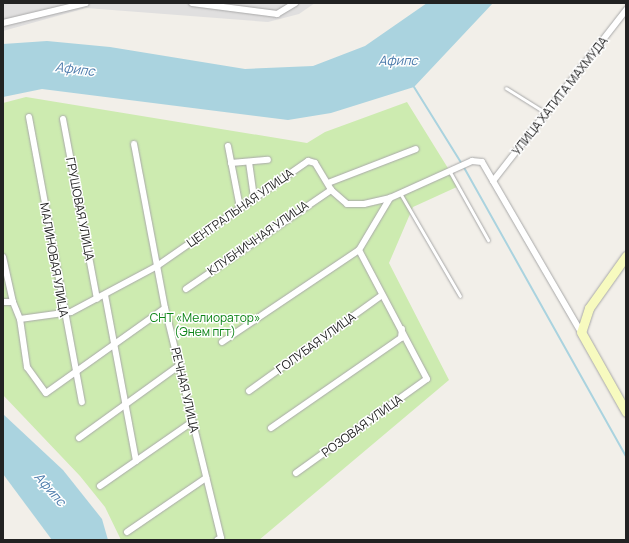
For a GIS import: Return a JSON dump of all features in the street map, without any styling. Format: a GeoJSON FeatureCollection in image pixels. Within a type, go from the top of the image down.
{"type":"FeatureCollection","features":[{"type":"Feature","properties":{"kind":"street"},"geometry":{"type":"LineString","coordinates":[[3,22],[86,3]]}},
{"type":"Feature","properties":{"kind":"street"},"geometry":{"type":"LineString","coordinates":[[192,3],[277,14],[295,3]]}},
{"type":"Feature","properties":{"kind":"street","name":"УЛИЦА ХАТИТА МАХМУДА"},"geometry":{"type":"LineString","coordinates":[[493,181],[626,10]]}},
{"type":"Feature","properties":{"kind":"street","name":"МАЛИНОВАЯ УЛИЦА"},"geometry":{"type":"LineString","coordinates":[[29,117],[63,314],[82,402]]}},
{"type":"Feature","properties":{"kind":"street","name":"ГРУШОВАЯ УЛИЦА"},"geometry":{"type":"LineString","coordinates":[[63,119],[97,299]]}},
{"type":"Feature","properties":{"kind":"street","name":"РЕЧНАЯ УЛИЦА"},"geometry":{"type":"LineString","coordinates":[[134,144],[165,308],[220,538],[217,540]]}},
{"type":"Feature","properties":{"kind":"street"},"geometry":{"type":"LineString","coordinates":[[228,146],[240,208]]}},
{"type":"Feature","properties":{"kind":"street"},"geometry":{"type":"LineString","coordinates":[[328,183],[416,149]]}},
{"type":"Feature","properties":{"kind":"street"},"geometry":{"type":"LineString","coordinates":[[231,163],[268,160]]}},
{"type":"Feature","properties":{"kind":"street","name":"ЦЕНТРАЛЬНАЯ УЛИЦА"},"geometry":{"type":"LineString","coordinates":[[20,319],[63,314],[97,299],[157,266],[308,161],[315,163],[331,190],[347,204],[390,198],[472,160],[482,162],[581,332]]}},
{"type":"Feature","properties":{"kind":"street"},"geometry":{"type":"LineString","coordinates":[[249,162],[254,198]]}},
{"type":"Feature","properties":{"kind":"street","name":"КЛУБНИЧНАЯ УЛИЦА"},"geometry":{"type":"LineString","coordinates":[[186,288],[331,190]]}},
{"type":"Feature","properties":{"kind":"street"},"geometry":{"type":"LineString","coordinates":[[222,342],[359,250],[390,198]]}},
{"type":"Feature","properties":{"kind":"street"},"geometry":{"type":"LineString","coordinates":[[272,428],[401,338],[402,329],[382,295],[359,250]]}},
{"type":"Feature","properties":{"kind":"street"},"geometry":{"type":"LineString","coordinates":[[626,256],[589,308],[581,332],[626,412]]}},
{"type":"Feature","properties":{"kind":"street"},"geometry":{"type":"LineString","coordinates":[[3,257],[13,302],[20,319],[27,367],[46,393],[165,308]]}},
{"type":"Feature","properties":{"kind":"street"},"geometry":{"type":"LineString","coordinates":[[104,295],[136,461]]}},
{"type":"Feature","properties":{"kind":"street","name":"ГОЛУБАЯ УЛИЦА"},"geometry":{"type":"LineString","coordinates":[[249,391],[382,295]]}},
{"type":"Feature","properties":{"kind":"street"},"geometry":{"type":"LineString","coordinates":[[3,302],[13,302]]}},
{"type":"Feature","properties":{"kind":"street","name":"РОЗОВАЯ УЛИЦА"},"geometry":{"type":"LineString","coordinates":[[296,473],[427,379],[402,329]]}},
{"type":"Feature","properties":{"kind":"street"},"geometry":{"type":"LineString","coordinates":[[78,438],[180,366]]}},
{"type":"Feature","properties":{"kind":"street"},"geometry":{"type":"LineString","coordinates":[[100,486],[192,422]]}},
{"type":"Feature","properties":{"kind":"street"},"geometry":{"type":"LineString","coordinates":[[127,532],[206,478]]}},
{"type":"Feature","properties":{"kind":"lane"},"geometry":{"type":"LineString","coordinates":[[506,88],[546,114]]}},
{"type":"Feature","properties":{"kind":"lane"},"geometry":{"type":"LineString","coordinates":[[449,170],[488,240]]}},
{"type":"Feature","properties":{"kind":"lane"},"geometry":{"type":"LineString","coordinates":[[400,193],[460,296]]}},
{"type":"Feature","properties":{"kind":"shaded area"},"geometry":{"type":"Polygon","coordinates":[[[3,3],[315,3],[299,14],[268,22],[86,8],[3,31],[3,3]]]}},
{"type":"Feature","properties":{"kind":"green space","name":"СНТ «Мелиоратор» (Энем пгт)"},"geometry":{"type":"Polygon","coordinates":[[[26,97],[307,143],[325,132],[407,102],[459,186],[413,207],[389,263],[449,380],[259,540],[121,540],[105,507],[80,476],[3,395],[3,103],[26,97]]]}},
{"type":"Feature","properties":{"kind":"water","name":"Афипс"},"geometry":{"type":"Polygon","coordinates":[[[427,3],[493,3],[414,87],[331,113],[288,120],[42,89],[3,97],[3,44],[47,41],[110,47],[245,69],[313,66],[365,46],[427,3]]]}},
{"type":"Feature","properties":{"kind":"water","name":"Афипс"},"geometry":{"type":"Polygon","coordinates":[[[3,414],[63,470],[102,519],[108,540],[52,540],[3,474],[3,414]]]}},
{"type":"Feature","properties":{"kind":"waterway"},"geometry":{"type":"LineString","coordinates":[[414,87],[462,164],[626,456]]}}]}
